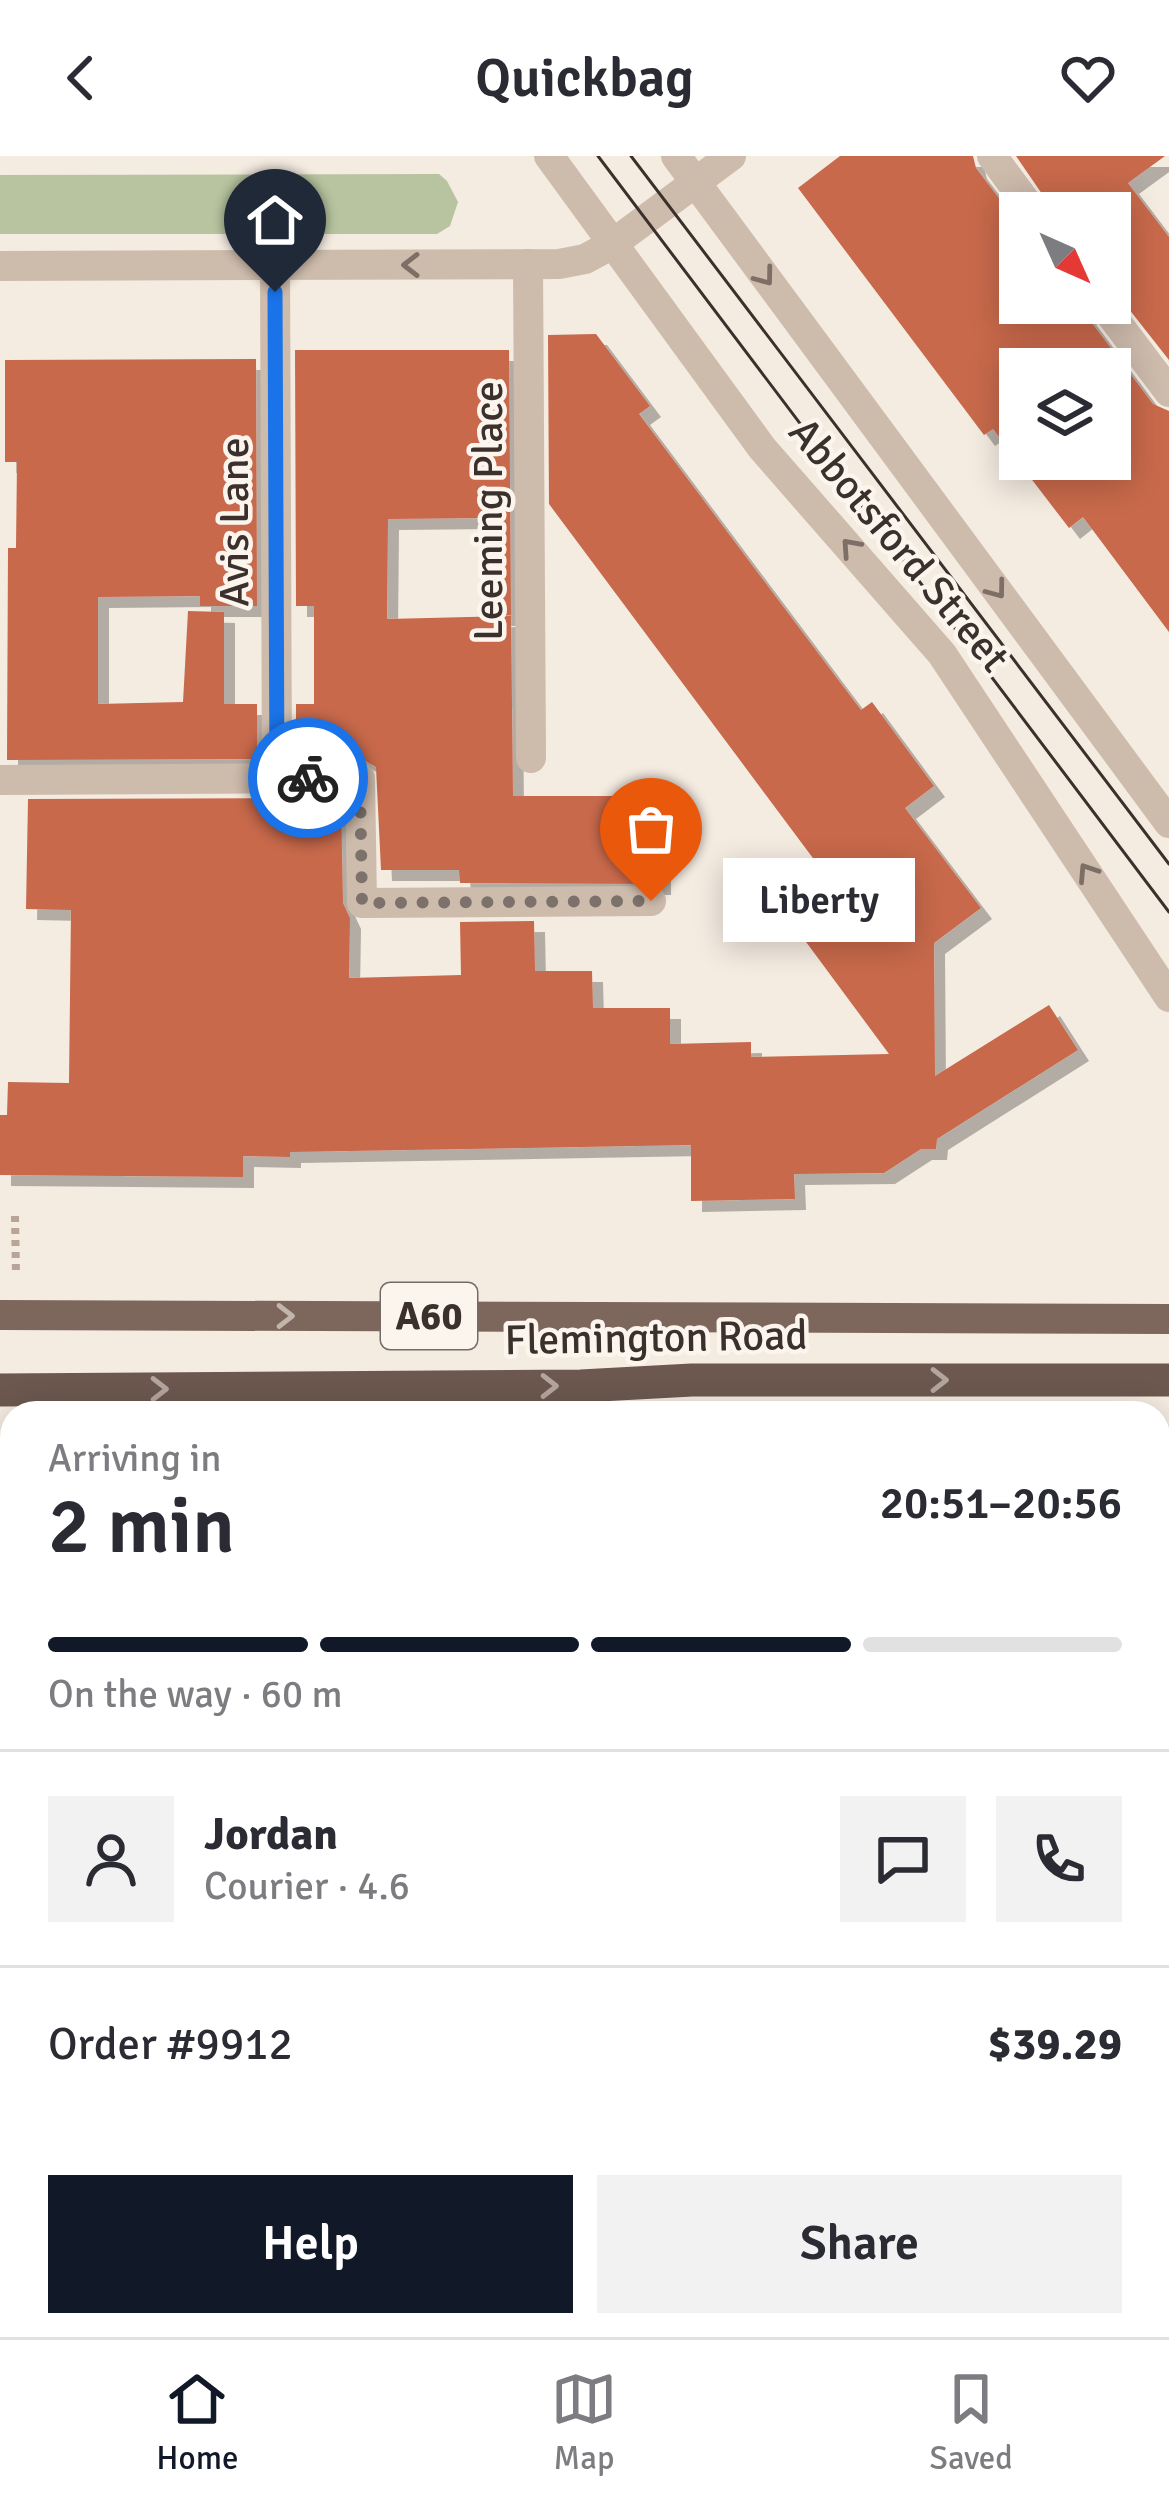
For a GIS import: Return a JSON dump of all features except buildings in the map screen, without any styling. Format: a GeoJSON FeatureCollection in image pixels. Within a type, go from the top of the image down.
{"type":"FeatureCollection","features":[{"type":"Feature","properties":{"kind":"highway","name":"Flemington Road"},"geometry":{"type":"LineString","coordinates":[[0,1390],[581,1386],[692,1380],[1169,1380]]}},
{"type":"Feature","properties":{"kind":"main road","name":"Flemington Road"},"geometry":{"type":"LineString","coordinates":[[0,1315],[1169,1319]]}},
{"type":"Feature","properties":{"kind":"street","name":"Abbotsford Street"},"geometry":{"type":"LineString","coordinates":[[549,156],[762,448],[942,654],[1169,997]]}},
{"type":"Feature","properties":{"kind":"street","name":"Abbotsford Street"},"geometry":{"type":"LineString","coordinates":[[676,156],[1169,823]]}},
{"type":"Feature","properties":{"kind":"street"},"geometry":{"type":"LineString","coordinates":[[0,266],[528,264],[585,259],[731,156]]}},
{"type":"Feature","properties":{"kind":"street"},"geometry":{"type":"LineString","coordinates":[[992,156],[1019,192]]}},
{"type":"Feature","properties":{"kind":"street","name":"Leeming Place"},"geometry":{"type":"LineString","coordinates":[[528,264],[531,758]]}},
{"type":"Feature","properties":{"kind":"street","name":"Avis Lane"},"geometry":{"type":"LineString","coordinates":[[275,266],[277,778]]}},
{"type":"Feature","properties":{"kind":"street"},"geometry":{"type":"LineString","coordinates":[[1118,324],[1169,392]]}},
{"type":"Feature","properties":{"kind":"street"},"geometry":{"type":"LineString","coordinates":[[0,779],[360,778],[362,903],[651,901]]}},
{"type":"Feature","properties":{"kind":"green space"},"geometry":{"type":"Polygon","coordinates":[[[439,174],[458,202],[450,226],[437,234],[0,234],[0,175],[439,174]]]}},
{"type":"Feature","properties":{"kind":"tram line"},"geometry":{"type":"LineString","coordinates":[[598,156],[1169,912]]}},
{"type":"Feature","properties":{"kind":"tram line"},"geometry":{"type":"LineString","coordinates":[[631,156],[1169,864]]}},
{"type":"Feature","properties":{"kind":"way so far"},"geometry":{"type":"LineString","coordinates":[[308,778],[360,778],[362,903],[651,901]]}},
{"type":"Feature","properties":{"kind":"place","name":"Liberty"},"geometry":{"type":"Point","coordinates":[651,901]}},
{"type":"Feature","properties":{"kind":"route"},"geometry":{"type":"LineString","coordinates":[[275,292],[277,778],[308,778]]}}]}
